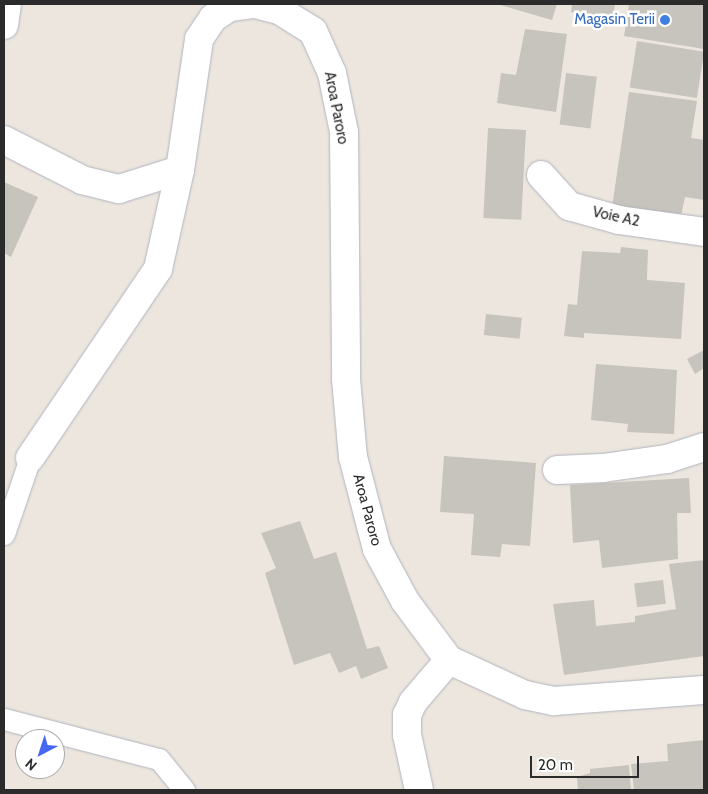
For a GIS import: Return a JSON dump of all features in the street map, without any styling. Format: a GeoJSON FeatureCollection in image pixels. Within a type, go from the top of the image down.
{"type":"FeatureCollection","features":[{"type":"Feature","properties":{"kind":"street"},"geometry":{"type":"LineString","coordinates":[[4,25],[7,4]]}},
{"type":"Feature","properties":{"kind":"street","name":"Aroa Paroro"},"geometry":{"type":"LineString","coordinates":[[30,458],[129,317],[158,269],[180,170],[199,39],[213,18],[230,7],[254,4],[279,7],[313,32],[332,73],[344,132],[346,379],[352,457],[377,549],[405,601],[449,660]]}},
{"type":"Feature","properties":{"kind":"street"},"geometry":{"type":"LineString","coordinates":[[4,140],[82,180],[119,189],[180,170]]}},
{"type":"Feature","properties":{"kind":"street","name":"Voie A2"},"geometry":{"type":"LineString","coordinates":[[541,175],[569,206],[619,220],[704,232]]}},
{"type":"Feature","properties":{"kind":"street"},"geometry":{"type":"LineString","coordinates":[[557,470],[603,468],[667,459],[704,447]]}},
{"type":"Feature","properties":{"kind":"street"},"geometry":{"type":"LineString","coordinates":[[419,790],[407,735],[407,715],[412,702],[449,660],[525,695],[554,701],[704,690]]}},
{"type":"Feature","properties":{"kind":"lane","name":"Aroa Paroro"},"geometry":{"type":"LineString","coordinates":[[4,534],[30,458]]}},
{"type":"Feature","properties":{"kind":"lane"},"geometry":{"type":"LineString","coordinates":[[4,719],[159,759],[184,790]]}},
{"type":"Feature","properties":{"kind":"building"},"geometry":{"type":"Polygon","coordinates":[[[497,4],[557,4],[552,20],[497,4]]]}},
{"type":"Feature","properties":{"kind":"building"},"geometry":{"type":"Polygon","coordinates":[[[572,4],[615,4],[613,18],[571,12],[572,4]]]}},
{"type":"Feature","properties":{"kind":"building","name":"Magasin Terii"},"geometry":{"type":"Polygon","coordinates":[[[629,4],[704,4],[704,49],[624,36],[629,4]]]}},
{"type":"Feature","properties":{"kind":"building"},"geometry":{"type":"Polygon","coordinates":[[[525,29],[567,34],[556,112],[497,103],[501,73],[516,75],[525,29]]]}},
{"type":"Feature","properties":{"kind":"building"},"geometry":{"type":"Polygon","coordinates":[[[637,41],[704,52],[697,98],[630,87],[637,41]]]}},
{"type":"Feature","properties":{"kind":"building"},"geometry":{"type":"Polygon","coordinates":[[[566,73],[597,77],[590,128],[560,125],[566,73]]]}},
{"type":"Feature","properties":{"kind":"building"},"geometry":{"type":"Polygon","coordinates":[[[629,92],[697,101],[691,138],[704,140],[704,200],[685,197],[681,216],[612,207],[629,92]]]}},
{"type":"Feature","properties":{"kind":"building"},"geometry":{"type":"Polygon","coordinates":[[[488,128],[526,130],[521,220],[483,218],[488,128]]]}},
{"type":"Feature","properties":{"kind":"building"},"geometry":{"type":"Polygon","coordinates":[[[4,182],[38,197],[11,257],[4,253],[4,182]]]}},
{"type":"Feature","properties":{"kind":"building"},"geometry":{"type":"Polygon","coordinates":[[[621,247],[648,250],[647,280],[685,283],[681,339],[584,333],[584,338],[564,336],[568,304],[577,305],[582,251],[620,253],[621,247]]]}},
{"type":"Feature","properties":{"kind":"building"},"geometry":{"type":"Polygon","coordinates":[[[486,314],[522,318],[520,339],[484,335],[486,314]]]}},
{"type":"Feature","properties":{"kind":"building"},"geometry":{"type":"Polygon","coordinates":[[[704,350],[704,368],[695,374],[687,359],[704,350]]]}},
{"type":"Feature","properties":{"kind":"building"},"geometry":{"type":"Polygon","coordinates":[[[596,364],[677,370],[674,434],[627,432],[628,424],[591,420],[596,364]]]}},
{"type":"Feature","properties":{"kind":"building"},"geometry":{"type":"Polygon","coordinates":[[[444,456],[536,463],[530,546],[502,544],[500,557],[471,555],[474,514],[440,512],[444,456]]]}},
{"type":"Feature","properties":{"kind":"building"},"geometry":{"type":"Polygon","coordinates":[[[689,478],[691,513],[677,513],[678,559],[602,568],[599,540],[573,543],[570,485],[689,478]]]}},
{"type":"Feature","properties":{"kind":"building"},"geometry":{"type":"Polygon","coordinates":[[[300,521],[314,559],[336,552],[367,649],[379,646],[388,668],[361,679],[356,666],[339,673],[330,653],[294,665],[265,573],[276,568],[261,533],[300,521]]]}},
{"type":"Feature","properties":{"kind":"building"},"geometry":{"type":"Polygon","coordinates":[[[704,560],[704,656],[564,675],[553,604],[594,600],[596,626],[635,622],[635,616],[676,609],[669,564],[704,560]]]}},
{"type":"Feature","properties":{"kind":"building"},"geometry":{"type":"Polygon","coordinates":[[[663,580],[666,604],[637,607],[634,584],[663,580]]]}},
{"type":"Feature","properties":{"kind":"building"},"geometry":{"type":"Polygon","coordinates":[[[704,740],[704,790],[634,790],[631,764],[668,761],[667,744],[704,740]]]}},
{"type":"Feature","properties":{"kind":"building"},"geometry":{"type":"Polygon","coordinates":[[[629,765],[631,790],[578,790],[577,777],[590,773],[590,769],[629,765]]]}},
{"type":"Feature","properties":{"kind":"place","name":"Magasin Terii"},"geometry":{"type":"Point","coordinates":[665,20]}}]}
